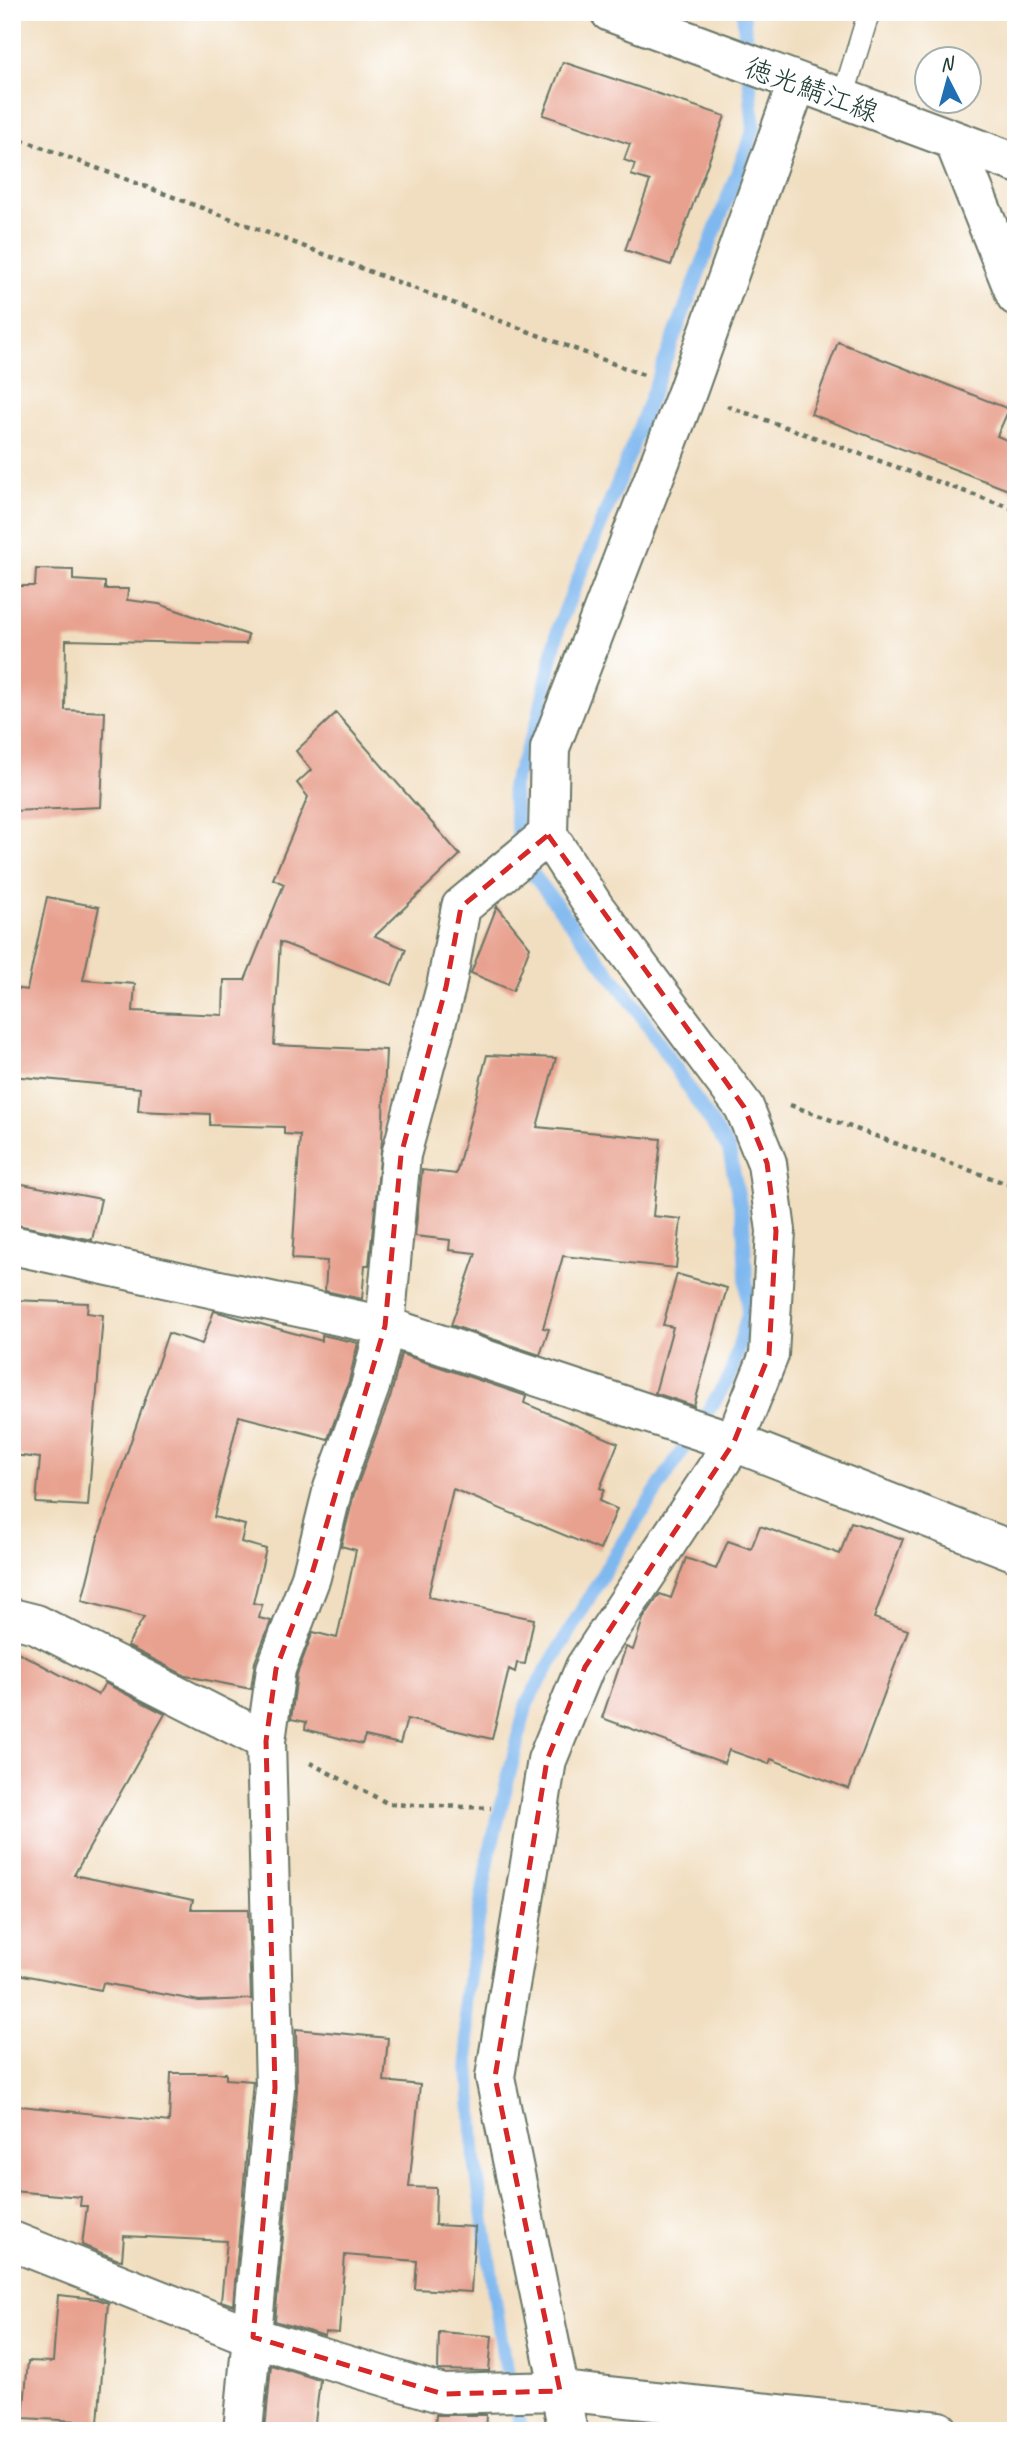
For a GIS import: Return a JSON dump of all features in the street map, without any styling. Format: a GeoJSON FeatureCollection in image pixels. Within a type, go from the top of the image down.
{"type":"FeatureCollection","features":[{"type":"Feature","properties":{"kind":"street","name":"徳光鯖江線"},"geometry":{"type":"LineString","coordinates":[[610,12],[1016,163]]}},
{"type":"Feature","properties":{"kind":"street"},"geometry":{"type":"LineString","coordinates":[[568,2431],[495,2077],[547,1760],[585,1667],[734,1442],[769,1355],[776,1231],[767,1163],[744,1107],[595,908],[548,835],[550,748],[687,392],[797,83]]}},
{"type":"Feature","properties":{"kind":"street"},"geometry":{"type":"LineString","coordinates":[[954,141],[1016,296]]}},
{"type":"Feature","properties":{"kind":"street"},"geometry":{"type":"LineString","coordinates":[[243,2431],[275,2088],[265,1741],[276,1669],[311,1577],[333,1488],[370,1387],[385,1326],[401,1154],[446,987],[461,907],[548,835]]}},
{"type":"Feature","properties":{"kind":"street"},"geometry":{"type":"LineString","coordinates":[[12,1245],[385,1326],[734,1442],[1016,1552]]}},
{"type":"Feature","properties":{"kind":"street"},"geometry":{"type":"LineString","coordinates":[[12,1618],[36,1624],[265,1741]]}},
{"type":"Feature","properties":{"kind":"street"},"geometry":{"type":"LineString","coordinates":[[12,2241],[253,2337],[443,2394],[560,2391],[939,2431]]}},
{"type":"Feature","properties":{"kind":"lane"},"geometry":{"type":"LineString","coordinates":[[842,100],[869,12]]}},
{"type":"Feature","properties":{"kind":"path"},"geometry":{"type":"LineString","coordinates":[[12,136],[687,392],[1016,510]]}},
{"type":"Feature","properties":{"kind":"path"},"geometry":{"type":"LineString","coordinates":[[744,1107],[787,1104],[1016,1186]]}},
{"type":"Feature","properties":{"kind":"path"},"geometry":{"type":"LineString","coordinates":[[265,1741],[389,1804],[491,1808]]}},
{"type":"Feature","properties":{"kind":"highlighted area"},"geometry":{"type":"Polygon","coordinates":[[[548,835],[744,1107],[767,1163],[776,1231],[769,1355],[734,1442],[585,1667],[547,1760],[495,2077],[560,2391],[443,2394],[253,2337],[275,2088],[266,1741],[276,1669],[311,1577],[385,1326],[401,1155],[446,987],[461,907],[548,835]]]}},
{"type":"Feature","properties":{"kind":"building"},"geometry":{"type":"Polygon","coordinates":[[[563,62],[725,116],[671,265],[625,250],[650,181],[631,175],[635,164],[624,160],[630,144],[543,115],[563,62]]]}},
{"type":"Feature","properties":{"kind":"building"},"geometry":{"type":"Polygon","coordinates":[[[838,342],[1009,409],[997,436],[1016,444],[1016,493],[811,414],[838,342]]]}},
{"type":"Feature","properties":{"kind":"building"},"geometry":{"type":"Polygon","coordinates":[[[36,569],[73,570],[73,580],[105,582],[105,589],[128,589],[127,600],[159,604],[248,635],[246,644],[66,640],[65,710],[105,712],[101,807],[12,811],[12,586],[35,586],[36,569]]]}},
{"type":"Feature","properties":{"kind":"building"},"geometry":{"type":"Polygon","coordinates":[[[336,713],[460,855],[375,936],[406,949],[392,985],[280,942],[274,1045],[386,1050],[382,1140],[369,1265],[365,1265],[362,1299],[325,1291],[327,1261],[292,1259],[300,1135],[284,1134],[284,1127],[210,1125],[210,1114],[138,1111],[140,1088],[12,1076],[12,988],[27,990],[47,897],[99,907],[83,980],[135,984],[133,1011],[223,1015],[224,980],[245,980],[284,884],[273,879],[308,797],[297,783],[311,770],[296,751],[336,713]]]}},
{"type":"Feature","properties":{"kind":"building"},"geometry":{"type":"Polygon","coordinates":[[[497,906],[530,947],[513,991],[471,973],[497,906]]]}},
{"type":"Feature","properties":{"kind":"building"},"geometry":{"type":"Polygon","coordinates":[[[487,1055],[556,1058],[537,1127],[661,1139],[653,1216],[681,1219],[676,1268],[563,1256],[543,1328],[549,1329],[540,1355],[451,1325],[476,1253],[449,1250],[450,1240],[415,1236],[422,1170],[456,1174],[487,1055]]]}},
{"type":"Feature","properties":{"kind":"building"},"geometry":{"type":"Polygon","coordinates":[[[12,1182],[101,1199],[92,1240],[12,1224],[12,1182]]]}},
{"type":"Feature","properties":{"kind":"building"},"geometry":{"type":"Polygon","coordinates":[[[677,1274],[727,1288],[694,1406],[655,1393],[673,1327],[663,1325],[677,1274]]]}},
{"type":"Feature","properties":{"kind":"building"},"geometry":{"type":"Polygon","coordinates":[[[12,1300],[88,1303],[87,1313],[103,1315],[88,1506],[36,1503],[40,1458],[12,1455],[12,1300]]]}},
{"type":"Feature","properties":{"kind":"building"},"geometry":{"type":"Polygon","coordinates":[[[214,1311],[322,1341],[322,1335],[358,1343],[349,1381],[328,1439],[239,1416],[214,1517],[245,1525],[241,1542],[266,1549],[253,1603],[262,1605],[259,1618],[271,1621],[255,1662],[251,1689],[186,1676],[127,1646],[144,1617],[82,1601],[98,1537],[168,1333],[202,1344],[214,1311]]]}},
{"type":"Feature","properties":{"kind":"building"},"geometry":{"type":"Polygon","coordinates":[[[401,1354],[526,1396],[524,1403],[618,1443],[600,1488],[604,1490],[599,1501],[617,1509],[600,1550],[453,1489],[428,1597],[534,1619],[525,1664],[517,1663],[515,1672],[509,1669],[492,1739],[407,1719],[400,1744],[365,1736],[362,1744],[305,1729],[306,1722],[291,1719],[297,1674],[313,1632],[337,1638],[356,1550],[341,1546],[354,1494],[391,1395],[401,1354]]]}},
{"type":"Feature","properties":{"kind":"building"},"geometry":{"type":"Polygon","coordinates":[[[851,1522],[903,1539],[874,1618],[908,1630],[849,1789],[771,1759],[769,1764],[729,1750],[724,1763],[602,1718],[626,1647],[633,1650],[643,1619],[660,1594],[671,1598],[686,1558],[716,1569],[728,1541],[751,1549],[760,1526],[840,1554],[851,1522]]]}},
{"type":"Feature","properties":{"kind":"building"},"geometry":{"type":"Polygon","coordinates":[[[12,1649],[98,1695],[105,1683],[165,1714],[74,1875],[193,1900],[191,1909],[248,1909],[251,1999],[199,2001],[103,1983],[101,1990],[12,1973],[12,1649]]]}},
{"type":"Feature","properties":{"kind":"building"},"geometry":{"type":"Polygon","coordinates":[[[296,2029],[388,2038],[384,2081],[420,2085],[409,2187],[436,2188],[435,2225],[475,2227],[471,2292],[415,2289],[417,2261],[345,2255],[339,2333],[325,2332],[325,2336],[275,2321],[297,2090],[296,2029]]]}},
{"type":"Feature","properties":{"kind":"building"},"geometry":{"type":"Polygon","coordinates":[[[171,2073],[226,2073],[226,2079],[253,2081],[233,2305],[221,2301],[227,2241],[124,2236],[122,2260],[116,2259],[82,2245],[87,2206],[80,2206],[81,2197],[12,2191],[12,2105],[169,2122],[171,2073]]]}},
{"type":"Feature","properties":{"kind":"building"},"geometry":{"type":"Polygon","coordinates":[[[58,2295],[97,2299],[108,2303],[98,2422],[23,2418],[28,2361],[53,2362],[58,2295]]]}},
{"type":"Feature","properties":{"kind":"building"},"geometry":{"type":"Polygon","coordinates":[[[439,2332],[492,2336],[489,2371],[438,2370],[439,2332]]]}},
{"type":"Feature","properties":{"kind":"building"},"geometry":{"type":"Polygon","coordinates":[[[271,2365],[320,2380],[314,2431],[265,2431],[271,2365]]]}},
{"type":"Feature","properties":{"kind":"building"},"geometry":{"type":"Polygon","coordinates":[[[436,2415],[486,2415],[485,2431],[435,2431],[436,2415]]]}},
{"type":"Feature","properties":{"kind":"waterway"},"geometry":{"type":"LineString","coordinates":[[522,2431],[503,2354],[475,2161],[465,2001],[489,1855],[527,1703],[610,1562],[730,1377],[748,1314],[743,1219],[729,1150],[635,1006],[522,860],[512,787],[538,720],[559,625],[620,478],[754,129],[743,12]]}}]}
